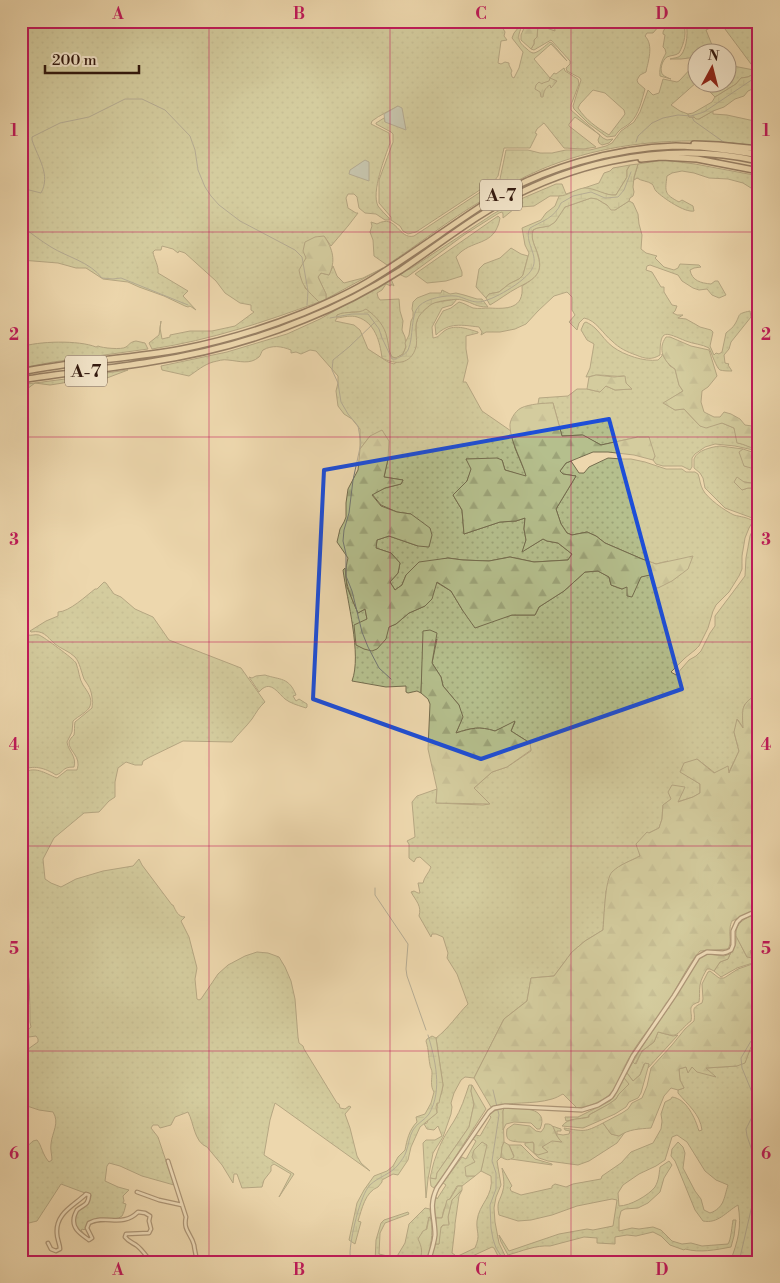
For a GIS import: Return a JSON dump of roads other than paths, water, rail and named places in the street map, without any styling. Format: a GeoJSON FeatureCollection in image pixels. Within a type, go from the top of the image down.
{"type":"FeatureCollection","features":[{"type":"Feature","properties":{"kind":"highway"},"geometry":{"type":"LineString","coordinates":[[679,146],[700,144],[759,149]]}},
{"type":"Feature","properties":{"kind":"highway","name":"A-7"},"geometry":{"type":"LineString","coordinates":[[21,372],[44,367],[172,350],[211,342],[272,325],[305,312],[372,279],[483,205],[520,185],[554,170],[576,163],[618,152],[665,146],[733,150],[759,155]]}},
{"type":"Feature","properties":{"kind":"highway"},"geometry":{"type":"LineString","coordinates":[[661,156],[690,153],[719,154],[759,161]]}},
{"type":"Feature","properties":{"kind":"highway","name":"A-7"},"geometry":{"type":"LineString","coordinates":[[21,380],[151,362],[249,340],[309,318],[356,296],[400,270],[476,218],[517,195],[562,176],[615,162],[661,156]]}},
{"type":"Feature","properties":{"kind":"highway"},"geometry":{"type":"LineString","coordinates":[[661,156],[697,159],[759,171]]}},
{"type":"Feature","properties":{"kind":"street"},"geometry":{"type":"LineString","coordinates":[[428,1262],[435,1236],[432,1210],[434,1195],[489,1112],[494,1108],[505,1106],[582,1110],[598,1105],[611,1097],[637,1050],[698,957],[707,952],[723,954],[731,950],[733,931],[737,922],[741,918],[759,910]]}},
{"type":"Feature","properties":{"kind":"street"},"geometry":{"type":"LineString","coordinates":[[21,957],[24,960],[28,999],[26,1004],[21,1002]]}},
{"type":"Feature","properties":{"kind":"street"},"geometry":{"type":"LineString","coordinates":[[168,1161],[186,1217],[184,1224],[194,1244],[194,1254],[198,1262]]}},
{"type":"Feature","properties":{"kind":"street"},"geometry":{"type":"LineString","coordinates":[[137,1192],[158,1200],[182,1205]]}},
{"type":"Feature","properties":{"kind":"street"},"geometry":{"type":"LineString","coordinates":[[48,1243],[51,1249],[56,1251],[60,1249],[57,1226],[61,1217],[67,1209],[86,1194],[89,1195],[89,1200],[86,1205],[76,1211],[74,1228],[89,1240],[92,1238],[87,1228],[89,1223],[94,1220],[128,1219],[134,1217],[138,1212],[144,1213],[150,1216],[151,1229],[149,1233],[126,1234],[125,1237],[143,1251],[151,1262]]}},
{"type":"Feature","properties":{"kind":"water"},"geometry":{"type":"Polygon","coordinates":[[[398,106],[402,108],[406,130],[385,122],[384,114],[398,106]]]}},
{"type":"Feature","properties":{"kind":"water"},"geometry":{"type":"Polygon","coordinates":[[[365,160],[369,162],[369,181],[349,174],[350,170],[365,160]]]}},
{"type":"Feature","properties":{"kind":"waterway"},"geometry":{"type":"LineString","coordinates":[[636,142],[638,136],[652,123],[663,118],[678,115],[691,116],[704,112],[759,75]]}},
{"type":"Feature","properties":{"kind":"waterway"},"geometry":{"type":"LineString","coordinates":[[21,188],[41,193],[44,186],[44,173],[32,137],[60,123],[89,117],[125,99],[142,99],[165,110],[190,136],[195,150],[198,170],[205,187],[219,205],[240,221],[295,250],[302,257],[308,291],[307,305]]}},
{"type":"Feature","properties":{"kind":"waterway"},"geometry":{"type":"LineString","coordinates":[[692,117],[694,121],[725,143]]}},
{"type":"Feature","properties":{"kind":"waterway"},"geometry":{"type":"LineString","coordinates":[[330,318],[352,314],[368,314],[379,329],[392,359],[396,359],[408,350],[414,315],[422,303],[452,296],[478,302],[491,299],[508,290],[523,279],[534,264],[528,238],[530,228],[552,216],[561,203],[573,196],[591,192],[605,198],[618,197],[624,190],[631,172]]}},
{"type":"Feature","properties":{"kind":"waterway"},"geometry":{"type":"LineString","coordinates":[[756,174],[759,180]]}},
{"type":"Feature","properties":{"kind":"waterway"},"geometry":{"type":"LineString","coordinates":[[21,226],[57,251],[91,268],[102,278],[121,278],[188,305]]}},
{"type":"Feature","properties":{"kind":"waterway"},"geometry":{"type":"LineString","coordinates":[[375,322],[333,360],[332,370],[338,383],[341,402],[358,426],[361,443],[353,480],[349,513],[344,530],[346,576],[368,647],[379,668],[391,679]]}},
{"type":"Feature","properties":{"kind":"waterway"},"geometry":{"type":"LineString","coordinates":[[375,888],[375,895],[408,944],[407,976],[426,1030]]}},
{"type":"Feature","properties":{"kind":"waterway"},"geometry":{"type":"LineString","coordinates":[[352,1262],[350,1247],[359,1207],[366,1190],[373,1182],[392,1171],[398,1165],[405,1154],[413,1130],[429,1114],[433,1105],[437,1085],[433,1054],[428,1035]]}},
{"type":"Feature","properties":{"kind":"waterway"},"geometry":{"type":"LineString","coordinates":[[739,1262],[753,1201],[758,1168],[746,1129],[755,1111],[756,1102],[742,1068],[741,1058],[751,1041],[759,1039]]}},
{"type":"Feature","properties":{"kind":"waterway"},"geometry":{"type":"LineString","coordinates":[[493,1090],[499,1115],[492,1161],[496,1173],[496,1189],[490,1205],[491,1228],[496,1248],[505,1262]]}}]}
